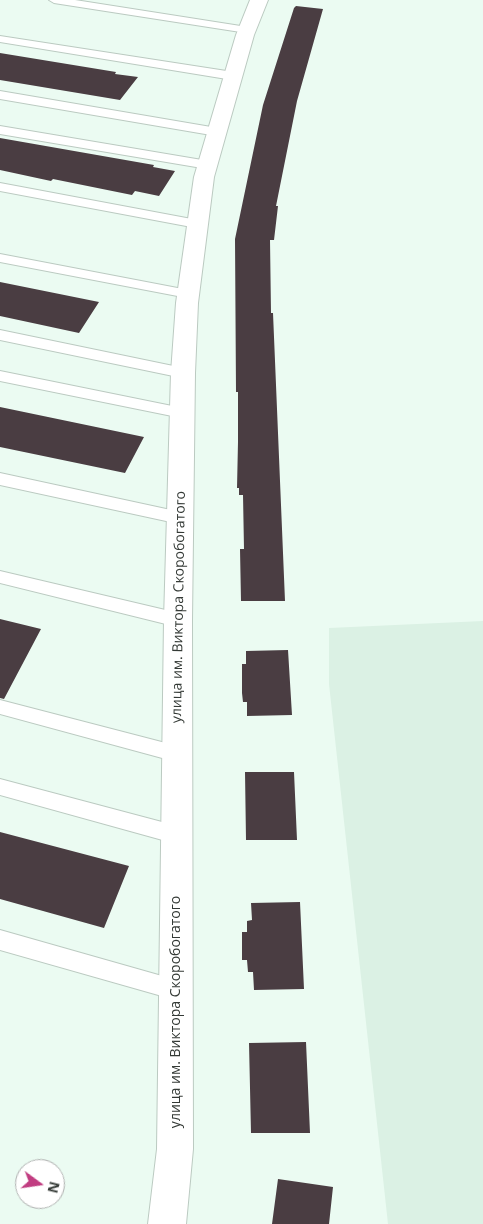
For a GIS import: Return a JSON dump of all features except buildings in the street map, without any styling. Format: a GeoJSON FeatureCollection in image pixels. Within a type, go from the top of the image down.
{"type":"FeatureCollection","features":[{"type":"Feature","properties":{"kind":"street","name":"улица им. Виктора Скоробогатого"},"geometry":{"type":"LineString","coordinates":[[167,1224],[175,1149],[178,620],[183,373],[188,294],[197,224],[208,165],[247,30],[259,0]]}},
{"type":"Feature","properties":{"kind":"lane"},"geometry":{"type":"LineString","coordinates":[[54,0],[247,30]]}},
{"type":"Feature","properties":{"kind":"lane"},"geometry":{"type":"LineString","coordinates":[[0,39],[233,76]]}},
{"type":"Feature","properties":{"kind":"lane"},"geometry":{"type":"LineString","coordinates":[[0,95],[217,132]]}},
{"type":"Feature","properties":{"kind":"lane"},"geometry":{"type":"LineString","coordinates":[[0,130],[208,165]]}},
{"type":"Feature","properties":{"kind":"lane"},"geometry":{"type":"LineString","coordinates":[[0,187],[197,224]]}},
{"type":"Feature","properties":{"kind":"lane"},"geometry":{"type":"LineString","coordinates":[[0,258],[188,294]]}},
{"type":"Feature","properties":{"kind":"lane"},"geometry":{"type":"LineString","coordinates":[[0,335],[183,373]]}},
{"type":"Feature","properties":{"kind":"lane"},"geometry":{"type":"LineString","coordinates":[[0,376],[182,413]]}},
{"type":"Feature","properties":{"kind":"lane"},"geometry":{"type":"LineString","coordinates":[[0,478],[180,518]]}},
{"type":"Feature","properties":{"kind":"lane"},"geometry":{"type":"LineString","coordinates":[[0,577],[178,620]]}},
{"type":"Feature","properties":{"kind":"lane"},"geometry":{"type":"LineString","coordinates":[[0,707],[177,754]]}},
{"type":"Feature","properties":{"kind":"lane"},"geometry":{"type":"LineString","coordinates":[[0,787],[177,835]]}},
{"type":"Feature","properties":{"kind":"lane"},"geometry":{"type":"LineString","coordinates":[[0,940],[176,990]]}},
{"type":"Feature","properties":{"kind":"shaded area"},"geometry":{"type":"Polygon","coordinates":[[[483,621],[483,1224],[388,1224],[329,684],[329,628],[483,621]]]}}]}
